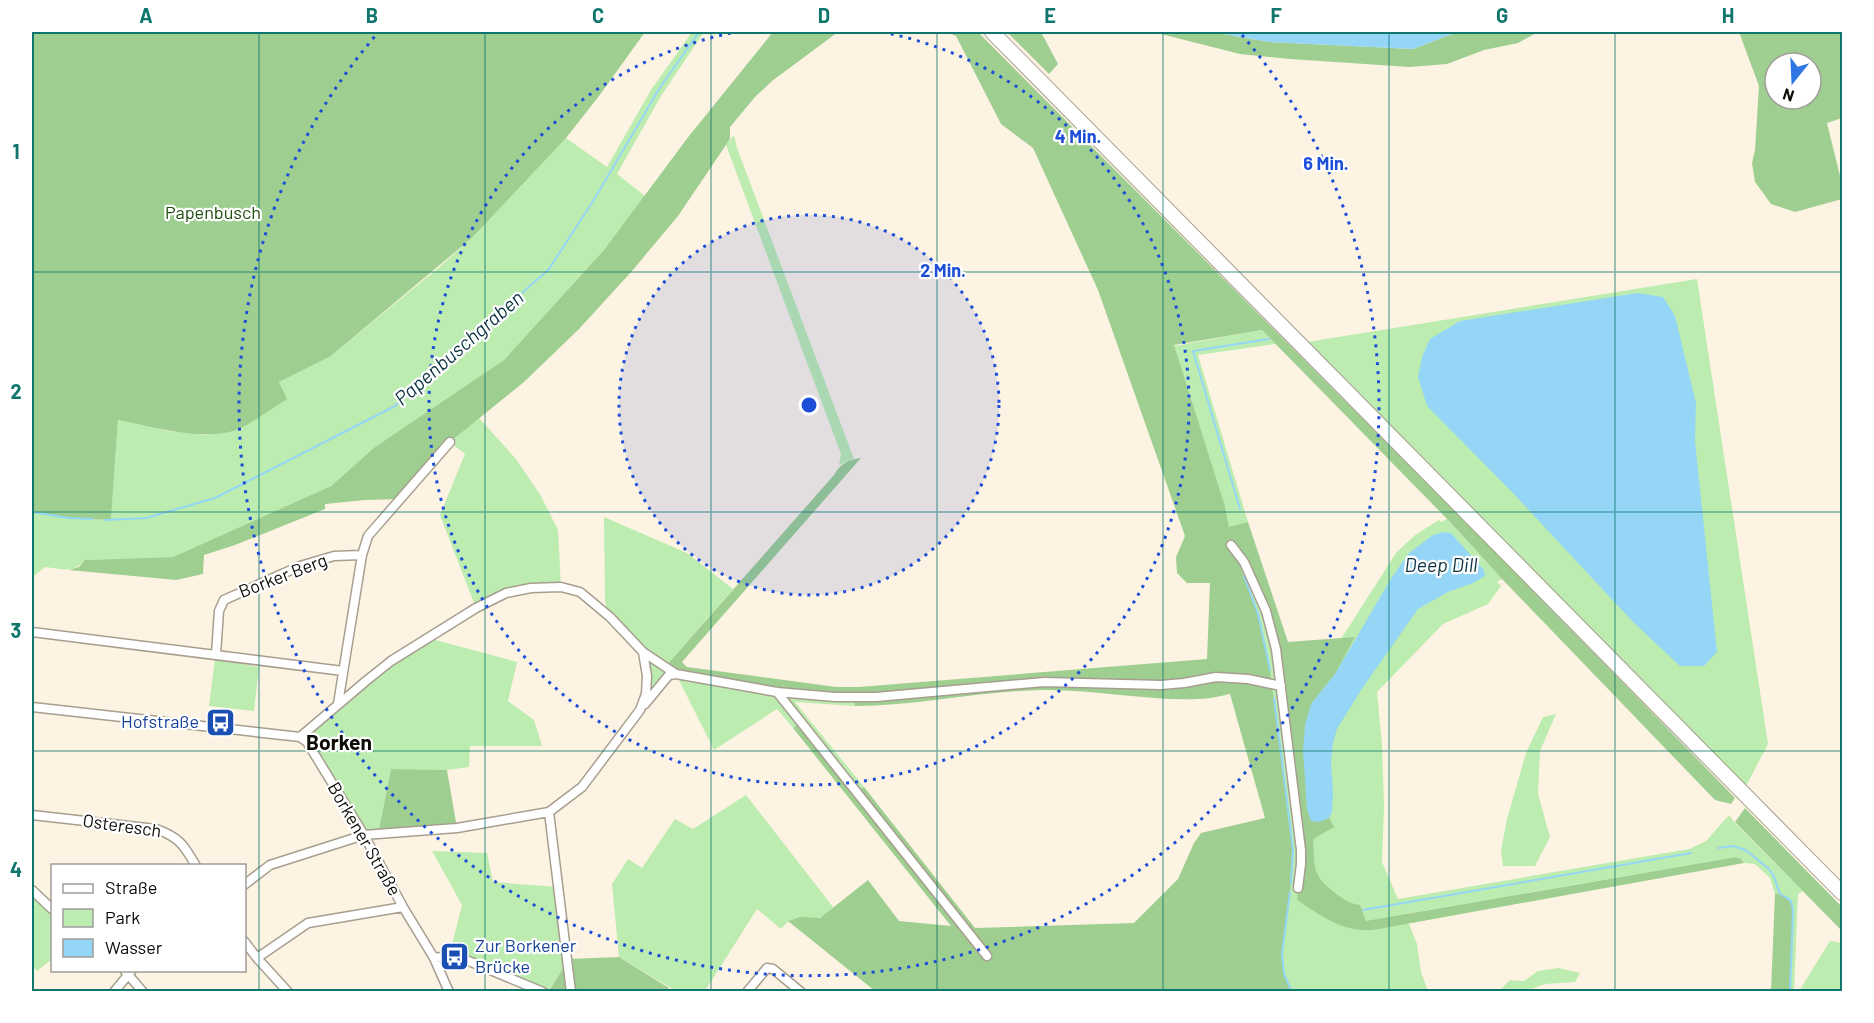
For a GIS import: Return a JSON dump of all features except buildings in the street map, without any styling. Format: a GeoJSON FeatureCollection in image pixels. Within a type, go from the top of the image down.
{"type":"FeatureCollection","features":[{"type":"Feature","properties":{"kind":"main road"},"geometry":{"type":"LineString","coordinates":[[992,32],[1842,893]]}},
{"type":"Feature","properties":{"kind":"street"},"geometry":{"type":"LineString","coordinates":[[338,704],[362,555],[368,536],[450,442]]}},
{"type":"Feature","properties":{"kind":"street"},"geometry":{"type":"LineString","coordinates":[[1232,545],[1244,562],[1266,611],[1276,649],[1301,849],[1298,888]]}},
{"type":"Feature","properties":{"kind":"street","name":"Borker Berg"},"geometry":{"type":"LineString","coordinates":[[216,654],[219,611],[224,600],[300,566],[334,556],[362,555]]}},
{"type":"Feature","properties":{"kind":"street"},"geometry":{"type":"LineString","coordinates":[[32,707],[300,737],[391,661],[476,608],[506,593],[531,588],[561,587],[580,592],[610,617],[643,652],[676,674]]}},
{"type":"Feature","properties":{"kind":"street"},"geometry":{"type":"LineString","coordinates":[[32,632],[343,671]]}},
{"type":"Feature","properties":{"kind":"street"},"geometry":{"type":"LineString","coordinates":[[640,710],[646,694],[647,676],[643,652]]}},
{"type":"Feature","properties":{"kind":"street"},"geometry":{"type":"LineString","coordinates":[[246,883],[270,865],[364,835],[457,828],[549,812],[582,787],[669,675],[676,674],[777,692],[835,698],[876,697],[1044,682],[1161,685],[1216,677],[1248,679],[1281,686]]}},
{"type":"Feature","properties":{"kind":"street"},"geometry":{"type":"LineString","coordinates":[[777,692],[987,956]]}},
{"type":"Feature","properties":{"kind":"street","name":"Borkener Straße"},"geometry":{"type":"LineString","coordinates":[[300,737],[307,742],[364,835],[434,958],[449,992]]}},
{"type":"Feature","properties":{"kind":"street"},"geometry":{"type":"LineString","coordinates":[[549,812],[572,992]]}},
{"type":"Feature","properties":{"kind":"street","name":"Osteresch"},"geometry":{"type":"LineString","coordinates":[[32,815],[156,829],[171,834],[184,845],[195,864]]}},
{"type":"Feature","properties":{"kind":"street"},"geometry":{"type":"LineString","coordinates":[[32,890],[51,908]]}},
{"type":"Feature","properties":{"kind":"street"},"geometry":{"type":"LineString","coordinates":[[257,958],[308,923],[403,907]]}},
{"type":"Feature","properties":{"kind":"street"},"geometry":{"type":"LineString","coordinates":[[246,944],[288,992]]}},
{"type":"Feature","properties":{"kind":"street"},"geometry":{"type":"LineString","coordinates":[[434,958],[459,957],[543,992]]}},
{"type":"Feature","properties":{"kind":"street"},"geometry":{"type":"LineString","coordinates":[[747,992],[767,968],[772,969],[801,992]]}},
{"type":"Feature","properties":{"kind":"street"},"geometry":{"type":"LineString","coordinates":[[114,992],[128,972]]}},
{"type":"Feature","properties":{"kind":"street"},"geometry":{"type":"LineString","coordinates":[[130,972],[143,992]]}},
{"type":"Feature","properties":{"kind":"green space","name":"Papenbusch"},"geometry":{"type":"Polygon","coordinates":[[[32,32],[645,32],[566,138],[473,237],[331,356],[279,382],[287,399],[243,427],[214,434],[181,433],[118,420],[111,520],[68,518],[32,512],[32,32]]]}},
{"type":"Feature","properties":{"kind":"green space"},"geometry":{"type":"Polygon","coordinates":[[[692,32],[704,32],[661,96],[617,174],[645,196],[604,250],[504,360],[375,447],[331,486],[173,557],[85,560],[72,569],[45,567],[32,576],[32,512],[68,518],[111,520],[118,420],[168,431],[208,435],[286,398],[279,382],[331,356],[437,269],[473,237],[566,138],[607,167],[651,90],[692,32]]]}},
{"type":"Feature","properties":{"kind":"green space"},"geometry":{"type":"Polygon","coordinates":[[[773,32],[838,32],[772,81],[755,97],[730,127],[730,139],[678,216],[632,271],[579,329],[524,382],[450,442],[400,499],[325,504],[325,509],[204,555],[203,574],[176,580],[69,570],[79,567],[85,560],[173,557],[331,486],[375,447],[504,360],[604,250],[689,136],[773,32]]]}},
{"type":"Feature","properties":{"kind":"green space"},"geometry":{"type":"Polygon","coordinates":[[[947,32],[978,32],[1453,509],[1735,798],[1731,804],[1715,800],[1451,523],[1262,330],[1174,345],[1225,506],[1229,527],[1248,522],[1288,642],[1355,637],[1335,674],[1311,704],[1307,809],[1319,822],[1329,818],[1334,827],[1313,839],[1316,870],[1322,881],[1347,901],[1360,905],[1366,921],[1736,857],[1744,863],[1373,930],[1341,926],[1315,912],[1297,900],[1301,864],[1284,721],[1266,611],[1233,548],[1258,614],[1270,670],[1293,849],[1293,867],[1282,953],[1284,974],[1292,991],[875,991],[788,921],[800,917],[820,918],[868,880],[899,921],[951,926],[793,728],[801,722],[858,791],[864,787],[975,928],[1134,923],[1178,879],[1201,833],[1265,818],[1230,694],[1179,699],[1043,690],[903,704],[855,706],[854,697],[835,697],[676,674],[665,667],[839,468],[848,461],[861,458],[682,662],[687,667],[836,687],[859,687],[1207,659],[1210,583],[1187,583],[1177,573],[1176,557],[1185,536],[1098,290],[1033,148],[1001,124],[956,36],[947,32]]]}},
{"type":"Feature","properties":{"kind":"green space"},"geometry":{"type":"Polygon","coordinates":[[[1007,32],[1041,32],[1058,64],[1049,74],[1007,32]]]}},
{"type":"Feature","properties":{"kind":"green space"},"geometry":{"type":"Polygon","coordinates":[[[1153,32],[1213,32],[1269,42],[1413,49],[1457,32],[1538,32],[1518,43],[1484,50],[1447,64],[1410,67],[1240,54],[1153,32]]]}},
{"type":"Feature","properties":{"kind":"green space"},"geometry":{"type":"Polygon","coordinates":[[[1739,32],[1842,32],[1842,118],[1827,123],[1842,184],[1842,199],[1795,212],[1771,204],[1755,182],[1752,163],[1755,150],[1759,86],[1739,32]]]}},
{"type":"Feature","properties":{"kind":"green space"},"geometry":{"type":"Polygon","coordinates":[[[734,135],[854,459],[839,465],[841,454],[726,145],[734,135]]]}},
{"type":"Feature","properties":{"kind":"green space"},"geometry":{"type":"Polygon","coordinates":[[[1697,279],[1768,744],[1743,792],[1301,343],[1697,279]]]}},
{"type":"Feature","properties":{"kind":"green space"},"geometry":{"type":"Polygon","coordinates":[[[1262,330],[1275,344],[1198,355],[1248,522],[1229,528],[1225,506],[1174,346],[1262,330]]]}},
{"type":"Feature","properties":{"kind":"green space"},"geometry":{"type":"Polygon","coordinates":[[[479,418],[516,459],[541,496],[558,530],[561,587],[531,588],[476,608],[440,515],[465,454],[450,442],[479,418]]]}},
{"type":"Feature","properties":{"kind":"green space"},"geometry":{"type":"Polygon","coordinates":[[[604,517],[687,553],[733,589],[665,667],[854,697],[855,706],[795,702],[864,787],[858,792],[801,722],[793,728],[777,709],[714,750],[676,674],[640,710],[646,694],[643,652],[610,617],[605,602],[604,517]]]}},
{"type":"Feature","properties":{"kind":"green space"},"geometry":{"type":"Polygon","coordinates":[[[1447,519],[1502,579],[1497,582],[1501,586],[1488,604],[1443,624],[1377,692],[1382,744],[1384,808],[1382,862],[1398,899],[1689,849],[1706,841],[1729,815],[1803,891],[1798,894],[1794,991],[1790,991],[1793,911],[1791,904],[1786,896],[1775,894],[1770,878],[1755,864],[1744,863],[1736,857],[1405,914],[1417,944],[1421,972],[1428,991],[1282,991],[1268,901],[1285,784],[1231,545],[1244,562],[1276,649],[1341,639],[1396,553],[1415,535],[1439,520],[1441,522],[1447,519]]]}},
{"type":"Feature","properties":{"kind":"green space"},"geometry":{"type":"Polygon","coordinates":[[[428,638],[517,662],[508,701],[534,720],[542,746],[470,746],[469,767],[447,770],[391,769],[378,834],[364,835],[300,737],[366,681],[428,638]]]}},
{"type":"Feature","properties":{"kind":"green space"},"geometry":{"type":"Polygon","coordinates":[[[215,659],[259,667],[254,711],[209,706],[215,659]]]}},
{"type":"Feature","properties":{"kind":"green space"},"geometry":{"type":"Polygon","coordinates":[[[1556,714],[1540,751],[1538,794],[1550,837],[1535,866],[1503,866],[1501,851],[1507,819],[1526,753],[1543,717],[1556,714]]]}},
{"type":"Feature","properties":{"kind":"green space"},"geometry":{"type":"Polygon","coordinates":[[[391,769],[447,770],[457,828],[378,834],[391,769]]]}},
{"type":"Feature","properties":{"kind":"green space"},"geometry":{"type":"Polygon","coordinates":[[[746,795],[833,907],[825,915],[816,919],[792,919],[781,929],[757,909],[705,991],[676,991],[619,957],[612,884],[628,859],[642,868],[675,819],[693,829],[746,795]]]}},
{"type":"Feature","properties":{"kind":"green space"},"geometry":{"type":"Polygon","coordinates":[[[1745,808],[1842,907],[1842,931],[1735,822],[1745,808]]]}},
{"type":"Feature","properties":{"kind":"green space"},"geometry":{"type":"Polygon","coordinates":[[[432,851],[487,853],[493,882],[558,887],[569,959],[548,991],[449,956],[462,905],[432,851]]]}},
{"type":"Feature","properties":{"kind":"green space"},"geometry":{"type":"Polygon","coordinates":[[[32,890],[51,908],[51,960],[37,971],[32,965],[32,890]]]}},
{"type":"Feature","properties":{"kind":"green space"},"geometry":{"type":"Polygon","coordinates":[[[1775,894],[1788,898],[1793,911],[1790,991],[1771,991],[1775,894]]]}},
{"type":"Feature","properties":{"kind":"green space"},"geometry":{"type":"Polygon","coordinates":[[[1830,941],[1842,943],[1842,991],[1799,991],[1830,941]]]}},
{"type":"Feature","properties":{"kind":"green space"},"geometry":{"type":"Polygon","coordinates":[[[619,957],[669,988],[667,992],[548,992],[569,959],[619,957]]]}},
{"type":"Feature","properties":{"kind":"green space"},"geometry":{"type":"Polygon","coordinates":[[[1559,968],[1580,973],[1575,982],[1545,984],[1526,991],[1499,991],[1510,980],[1524,981],[1538,971],[1559,968]]]}},
{"type":"Feature","properties":{"kind":"water"},"geometry":{"type":"Polygon","coordinates":[[[1213,32],[1457,32],[1413,49],[1269,42],[1213,32]]]}},
{"type":"Feature","properties":{"kind":"water"},"geometry":{"type":"Polygon","coordinates":[[[1637,293],[1663,297],[1675,316],[1696,403],[1695,441],[1717,652],[1704,666],[1680,666],[1633,622],[1512,492],[1427,406],[1418,377],[1422,357],[1430,339],[1460,321],[1637,293]]]}},
{"type":"Feature","properties":{"kind":"water","name":"Deep Dill"},"geometry":{"type":"Polygon","coordinates":[[[1451,533],[1484,570],[1485,576],[1448,592],[1418,609],[1361,690],[1337,729],[1331,760],[1332,812],[1329,818],[1319,822],[1311,821],[1307,809],[1303,751],[1305,725],[1311,704],[1335,674],[1392,577],[1409,553],[1433,535],[1451,533]]]}},
{"type":"Feature","properties":{"kind":"waterway","name":"Papenbuschgraben"},"geometry":{"type":"LineString","coordinates":[[105,520],[146,518],[215,498],[395,406],[549,269],[595,198],[659,89],[699,32]]}},
{"type":"Feature","properties":{"kind":"waterway"},"geometry":{"type":"LineString","coordinates":[[1240,509],[1193,351],[1269,339]]}},
{"type":"Feature","properties":{"kind":"waterway","name":"Papenbuschgraben"},"geometry":{"type":"LineString","coordinates":[[32,512],[92,519]]}},
{"type":"Feature","properties":{"kind":"waterway"},"geometry":{"type":"LineString","coordinates":[[1244,576],[1258,614],[1270,670]]}},
{"type":"Feature","properties":{"kind":"waterway"},"geometry":{"type":"LineString","coordinates":[[1274,698],[1293,849],[1291,884]]}},
{"type":"Feature","properties":{"kind":"waterway"},"geometry":{"type":"LineString","coordinates":[[1718,848],[1734,846],[1747,851],[1769,869],[1780,894],[1791,901],[1793,911],[1790,992]]}},
{"type":"Feature","properties":{"kind":"waterway"},"geometry":{"type":"LineString","coordinates":[[1363,910],[1691,853]]}},
{"type":"Feature","properties":{"kind":"waterway"},"geometry":{"type":"LineString","coordinates":[[1290,892],[1282,953],[1284,974],[1292,992]]}},
{"type":"Feature","properties":{"kind":"place","name":"Hofstraße"},"geometry":{"type":"Point","coordinates":[220,722]}},
{"type":"Feature","properties":{"kind":"place","name":"Zur Borkener Brücke"},"geometry":{"type":"Point","coordinates":[454,956]}},
{"type":"Feature","properties":{"kind":"district","name":"Borken"},"geometry":{"type":"Point","coordinates":[339,743]}}]}
